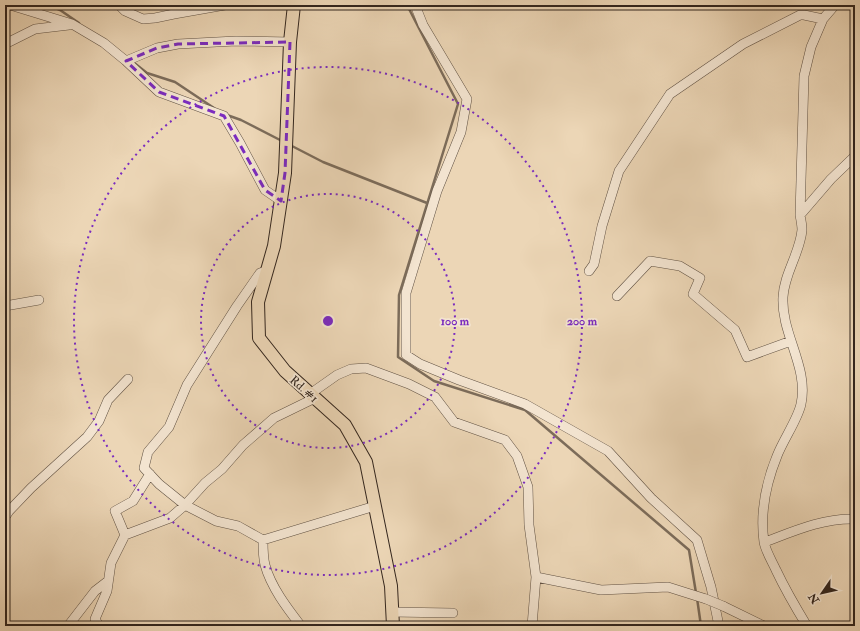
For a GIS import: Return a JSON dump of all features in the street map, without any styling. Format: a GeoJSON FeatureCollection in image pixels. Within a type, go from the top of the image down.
{"type":"FeatureCollection","features":[{"type":"Feature","properties":{"kind":"main road","name":"Rd. #1"},"geometry":{"type":"LineString","coordinates":[[294,5],[290,42],[286,173],[274,246],[258,302],[259,338],[285,371],[345,424],[366,462],[391,586],[393,626]]}},
{"type":"Feature","properties":{"kind":"street"},"geometry":{"type":"LineString","coordinates":[[10,5],[72,24],[104,43],[159,92],[224,116],[265,190],[281,201]]}},
{"type":"Feature","properties":{"kind":"street"},"geometry":{"type":"LineString","coordinates":[[118,5],[125,11],[143,19],[155,18],[173,9],[225,5]]}},
{"type":"Feature","properties":{"kind":"street"},"geometry":{"type":"LineString","coordinates":[[415,5],[423,25],[467,98],[461,132],[437,191],[406,294],[406,354],[420,364],[525,404],[608,451],[651,498],[697,540],[711,587],[719,626]]}},
{"type":"Feature","properties":{"kind":"street"},"geometry":{"type":"LineString","coordinates":[[807,626],[785,588],[768,554],[764,542],[763,509],[771,470],[780,447],[801,404],[802,389],[800,370],[790,341],[784,313],[783,296],[785,283],[802,230],[800,215],[804,76],[811,47],[823,19],[835,5]]}},
{"type":"Feature","properties":{"kind":"street"},"geometry":{"type":"LineString","coordinates":[[589,271],[594,264],[602,226],[619,171],[670,94],[743,44],[800,15],[804,14],[823,19]]}},
{"type":"Feature","properties":{"kind":"street"},"geometry":{"type":"LineString","coordinates":[[5,44],[35,29],[72,24]]}},
{"type":"Feature","properties":{"kind":"street"},"geometry":{"type":"LineString","coordinates":[[126,61],[157,48],[178,44],[236,41],[290,42]]}},
{"type":"Feature","properties":{"kind":"street"},"geometry":{"type":"LineString","coordinates":[[800,215],[855,156]]}},
{"type":"Feature","properties":{"kind":"street"},"geometry":{"type":"LineString","coordinates":[[617,296],[650,261],[680,266],[700,278],[693,294],[735,330],[747,356],[790,341]]}},
{"type":"Feature","properties":{"kind":"street"},"geometry":{"type":"LineString","coordinates":[[266,271],[260,274],[237,306],[187,385],[169,427],[148,452],[144,468],[159,484],[185,505],[216,521],[238,526],[263,540],[375,506]]}},
{"type":"Feature","properties":{"kind":"street"},"geometry":{"type":"LineString","coordinates":[[5,306],[39,300]]}},
{"type":"Feature","properties":{"kind":"street"},"geometry":{"type":"LineString","coordinates":[[99,626],[95,619],[107,592],[111,563],[125,535],[170,518],[185,505],[205,483],[222,469],[243,445],[274,418],[312,396],[337,374],[351,369],[366,368],[409,384],[435,398],[454,422],[505,440],[517,456],[528,487],[530,525],[536,577],[532,626]]}},
{"type":"Feature","properties":{"kind":"street"},"geometry":{"type":"LineString","coordinates":[[5,517],[31,488],[87,437],[99,421],[108,400],[128,379]]}},
{"type":"Feature","properties":{"kind":"street"},"geometry":{"type":"LineString","coordinates":[[125,535],[115,511],[133,501],[150,474]]}},
{"type":"Feature","properties":{"kind":"street"},"geometry":{"type":"LineString","coordinates":[[764,542],[825,521],[855,519]]}},
{"type":"Feature","properties":{"kind":"street"},"geometry":{"type":"LineString","coordinates":[[263,540],[265,565],[283,604],[301,626]]}},
{"type":"Feature","properties":{"kind":"street"},"geometry":{"type":"LineString","coordinates":[[536,577],[600,590],[668,588],[723,606],[764,626]]}},
{"type":"Feature","properties":{"kind":"street"},"geometry":{"type":"LineString","coordinates":[[68,626],[95,591],[108,581]]}},
{"type":"Feature","properties":{"kind":"street"},"geometry":{"type":"LineString","coordinates":[[392,612],[453,613]]}},
{"type":"Feature","properties":{"kind":"highlighted area"},"geometry":{"type":"Polygon","coordinates":[[[290,42],[285,173],[281,201],[265,190],[224,116],[159,92],[126,61],[157,48],[178,44],[290,42]]]}},
{"type":"Feature","properties":{"kind":"waterway"},"geometry":{"type":"LineString","coordinates":[[49,5],[60,10],[79,23]]}},
{"type":"Feature","properties":{"kind":"waterway"},"geometry":{"type":"LineString","coordinates":[[407,5],[458,104],[399,295],[398,357],[434,381],[525,410],[689,550],[696,593]]}},
{"type":"Feature","properties":{"kind":"waterway"},"geometry":{"type":"LineString","coordinates":[[133,62],[147,73],[175,82],[214,108]]}},
{"type":"Feature","properties":{"kind":"waterway"},"geometry":{"type":"LineString","coordinates":[[227,115],[241,120],[282,141]]}},
{"type":"Feature","properties":{"kind":"waterway"},"geometry":{"type":"LineString","coordinates":[[290,145],[323,162],[427,203]]}},
{"type":"Feature","properties":{"kind":"waterway"},"geometry":{"type":"LineString","coordinates":[[697,598],[701,626]]}}]}
